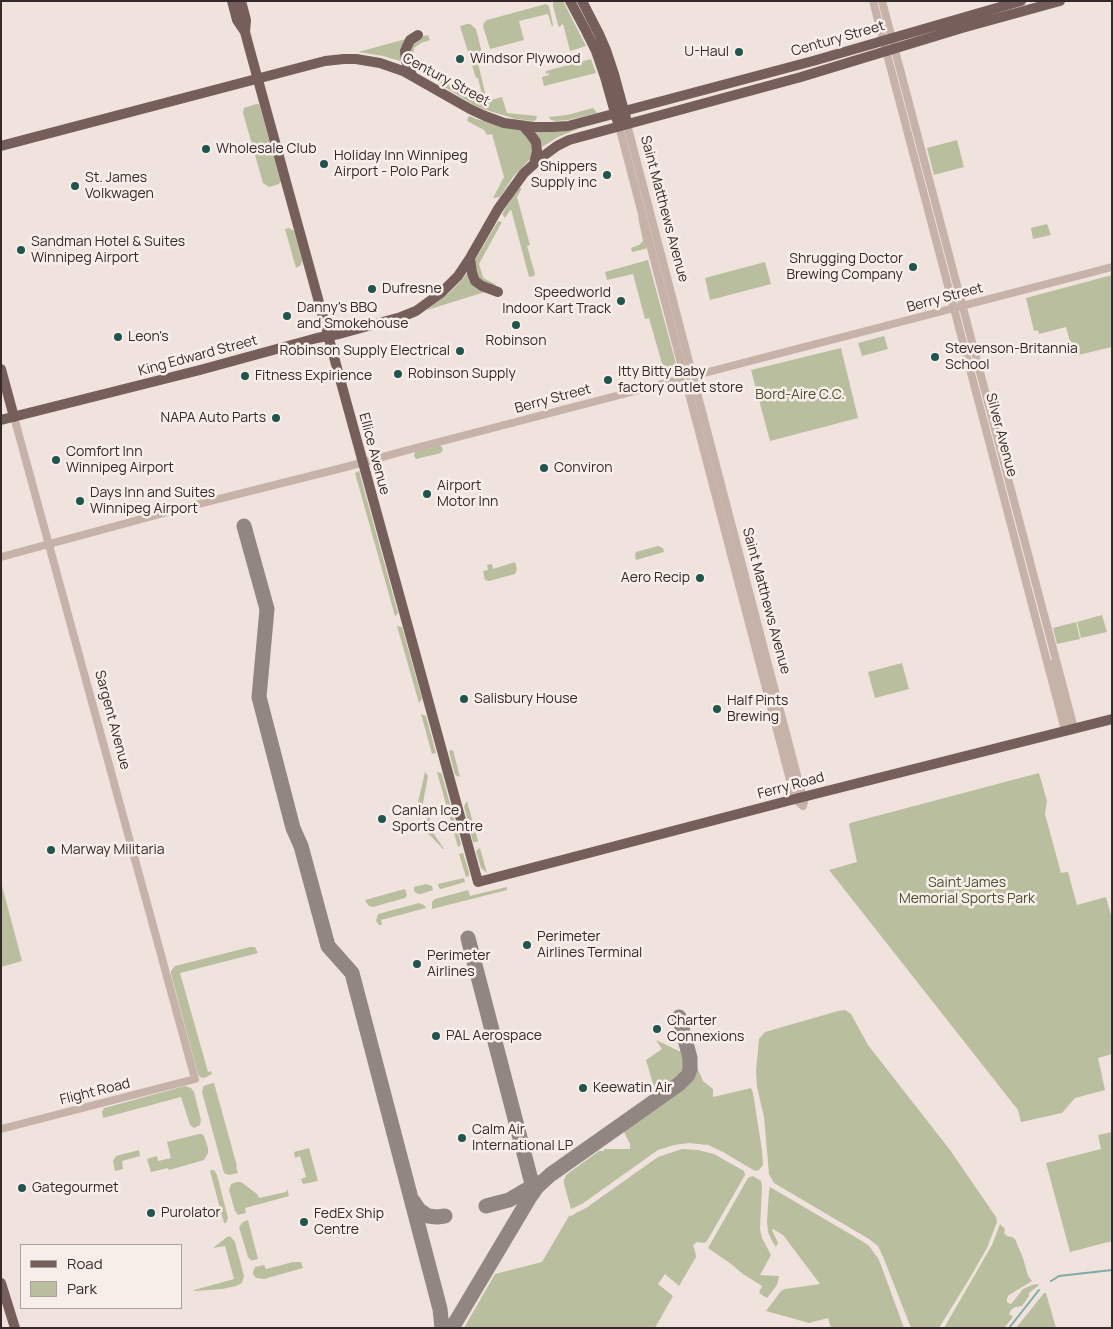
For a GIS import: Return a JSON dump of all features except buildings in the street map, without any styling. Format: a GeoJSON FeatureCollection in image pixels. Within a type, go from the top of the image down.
{"type":"FeatureCollection","features":[{"type":"Feature","properties":{"kind":"main road","name":"Ellice Avenue"},"geometry":{"type":"LineString","coordinates":[[232,1],[237,20],[245,32],[478,882]]}},
{"type":"Feature","properties":{"kind":"main road","name":"Ellice Avenue"},"geometry":{"type":"LineString","coordinates":[[241,1],[246,20],[245,32]]}},
{"type":"Feature","properties":{"kind":"main road","name":"Saint Matthews Avenue"},"geometry":{"type":"LineString","coordinates":[[570,1],[596,51],[620,113]]}},
{"type":"Feature","properties":{"kind":"main road","name":"Saint Matthews Avenue"},"geometry":{"type":"LineString","coordinates":[[582,1],[600,34],[606,50],[623,125]]}},
{"type":"Feature","properties":{"kind":"main road","name":"Century Street"},"geometry":{"type":"LineString","coordinates":[[1,146],[325,61],[344,59],[380,63],[403,70],[478,113],[498,121],[523,126],[560,127],[804,64],[1020,1]]}},
{"type":"Feature","properties":{"kind":"main road","name":"Century Street"},"geometry":{"type":"LineString","coordinates":[[470,258],[498,209],[524,173],[557,146],[569,140],[767,87],[962,28],[1060,1]]}},
{"type":"Feature","properties":{"kind":"main road"},"geometry":{"type":"LineString","coordinates":[[412,75],[406,61],[405,51],[410,40],[418,35]]}},
{"type":"Feature","properties":{"kind":"main road"},"geometry":{"type":"LineString","coordinates":[[523,126],[536,142],[537,151],[534,164]]}},
{"type":"Feature","properties":{"kind":"main road"},"geometry":{"type":"LineString","coordinates":[[470,258],[475,281],[498,292]]}},
{"type":"Feature","properties":{"kind":"main road","name":"King Edward Street"},"geometry":{"type":"LineString","coordinates":[[1,420],[401,317],[421,308],[441,293],[458,276],[470,258]]}},
{"type":"Feature","properties":{"kind":"main road","name":"Sargent Avenue"},"geometry":{"type":"LineString","coordinates":[[1,369],[14,417]]}},
{"type":"Feature","properties":{"kind":"main road","name":"Ferry Road"},"geometry":{"type":"LineString","coordinates":[[478,882],[1112,719]]}},
{"type":"Feature","properties":{"kind":"main road"},"geometry":{"type":"LineString","coordinates":[[1,1283],[15,1328]]}},
{"type":"Feature","properties":{"kind":"street","name":"Silver Avenue"},"geometry":{"type":"LineString","coordinates":[[873,1],[887,39],[954,308],[1069,729]]}},
{"type":"Feature","properties":{"kind":"street","name":"Silver Avenue"},"geometry":{"type":"LineString","coordinates":[[882,1],[887,39]]}},
{"type":"Feature","properties":{"kind":"street","name":"Silver Avenue"},"geometry":{"type":"LineString","coordinates":[[890,51],[962,306],[1069,729]]}},
{"type":"Feature","properties":{"kind":"street","name":"Saint Matthews Avenue"},"geometry":{"type":"LineString","coordinates":[[623,125],[799,798]]}},
{"type":"Feature","properties":{"kind":"street","name":"Berry Street"},"geometry":{"type":"LineString","coordinates":[[1,558],[175,510],[1112,267]]}},
{"type":"Feature","properties":{"kind":"street","name":"Sargent Avenue"},"geometry":{"type":"LineString","coordinates":[[14,417],[195,1079]]}},
{"type":"Feature","properties":{"kind":"street","name":"Flight Road"},"geometry":{"type":"LineString","coordinates":[[1,1129],[195,1079]]}},
{"type":"Feature","properties":{"kind":"green space"},"geometry":{"type":"Polygon","coordinates":[[[555,1],[563,1],[586,46],[570,51],[563,24],[559,27],[558,25],[553,6],[555,1]]]}},
{"type":"Feature","properties":{"kind":"green space"},"geometry":{"type":"Polygon","coordinates":[[[546,4],[549,6],[552,27],[548,14],[519,21],[524,40],[490,49],[483,26],[487,20],[546,4]]]}},
{"type":"Feature","properties":{"kind":"green space"},"geometry":{"type":"Polygon","coordinates":[[[467,24],[476,29],[484,61],[478,63],[487,101],[502,97],[507,113],[537,116],[536,120],[516,119],[474,105],[412,67],[408,49],[419,37],[428,35],[430,40],[414,48],[413,56],[416,63],[464,94],[484,103],[478,78],[476,78],[460,26],[467,24]]]}},
{"type":"Feature","properties":{"kind":"green space"},"geometry":{"type":"Polygon","coordinates":[[[406,39],[400,61],[358,52],[406,39]]]}},
{"type":"Feature","properties":{"kind":"green space"},"geometry":{"type":"Polygon","coordinates":[[[591,59],[596,73],[544,86],[542,77],[549,75],[549,73],[546,74],[546,71],[591,59]]]}},
{"type":"Feature","properties":{"kind":"green space"},"geometry":{"type":"Polygon","coordinates":[[[259,104],[281,181],[279,184],[269,187],[263,183],[243,113],[244,108],[259,104]]]}},
{"type":"Feature","properties":{"kind":"green space"},"geometry":{"type":"Polygon","coordinates":[[[593,108],[597,113],[568,120],[556,121],[551,120],[549,117],[567,115],[593,108]]]}},
{"type":"Feature","properties":{"kind":"green space"},"geometry":{"type":"Polygon","coordinates":[[[470,116],[524,131],[533,140],[532,157],[513,177],[500,197],[493,198],[504,177],[492,134],[487,135],[484,130],[467,121],[470,116]]]}},
{"type":"Feature","properties":{"kind":"green space"},"geometry":{"type":"Polygon","coordinates":[[[578,129],[558,137],[542,147],[535,131],[578,129]]]}},
{"type":"Feature","properties":{"kind":"green space"},"geometry":{"type":"Polygon","coordinates":[[[957,140],[964,167],[934,175],[927,148],[957,140]]]}},
{"type":"Feature","properties":{"kind":"green space"},"geometry":{"type":"Polygon","coordinates":[[[522,188],[517,197],[530,245],[527,246],[535,274],[529,277],[511,209],[505,218],[502,214],[518,189],[522,188]]]}},
{"type":"Feature","properties":{"kind":"green space"},"geometry":{"type":"Polygon","coordinates":[[[638,217],[640,217],[647,247],[632,252],[631,248],[643,241],[638,217]]]}},
{"type":"Feature","properties":{"kind":"green space"},"geometry":{"type":"Polygon","coordinates":[[[498,221],[502,222],[479,264],[483,277],[496,285],[494,286],[478,281],[474,262],[498,221]]]}},
{"type":"Feature","properties":{"kind":"green space"},"geometry":{"type":"Polygon","coordinates":[[[1047,224],[1051,235],[1033,239],[1031,228],[1047,224]]]}},
{"type":"Feature","properties":{"kind":"green space"},"geometry":{"type":"Polygon","coordinates":[[[289,228],[294,231],[302,260],[301,265],[296,268],[285,229],[289,228]]]}},
{"type":"Feature","properties":{"kind":"green space"},"geometry":{"type":"Polygon","coordinates":[[[648,260],[678,371],[655,377],[654,370],[663,367],[649,318],[645,319],[633,274],[607,280],[605,272],[648,260]]]}},
{"type":"Feature","properties":{"kind":"green space"},"geometry":{"type":"Polygon","coordinates":[[[765,262],[771,284],[710,300],[705,278],[765,262]]]}},
{"type":"Feature","properties":{"kind":"green space"},"geometry":{"type":"Polygon","coordinates":[[[469,271],[488,291],[427,310],[449,293],[469,271]]]}},
{"type":"Feature","properties":{"kind":"green space"},"geometry":{"type":"Polygon","coordinates":[[[1112,275],[1112,347],[1074,356],[1066,327],[1039,334],[1038,330],[1034,331],[1026,298],[1112,275]]]}},
{"type":"Feature","properties":{"kind":"green space"},"geometry":{"type":"Polygon","coordinates":[[[884,336],[888,349],[862,356],[858,343],[884,336]]]}},
{"type":"Feature","properties":{"kind":"green space","name":"Bord-Aire C.C."},"geometry":{"type":"Polygon","coordinates":[[[841,348],[858,418],[770,441],[751,370],[841,348]]]}},
{"type":"Feature","properties":{"kind":"green space"},"geometry":{"type":"Polygon","coordinates":[[[440,445],[443,449],[441,453],[416,459],[414,456],[415,452],[440,445]]]}},
{"type":"Feature","properties":{"kind":"green space"},"geometry":{"type":"Polygon","coordinates":[[[359,471],[398,613],[395,616],[355,473],[359,471]]]}},
{"type":"Feature","properties":{"kind":"green space"},"geometry":{"type":"Polygon","coordinates":[[[658,546],[663,548],[664,552],[636,560],[636,552],[658,546]]]}},
{"type":"Feature","properties":{"kind":"green space"},"geometry":{"type":"Polygon","coordinates":[[[515,562],[517,569],[515,574],[489,581],[485,580],[483,571],[488,570],[487,565],[492,564],[493,569],[515,562]]]}},
{"type":"Feature","properties":{"kind":"green space"},"geometry":{"type":"Polygon","coordinates":[[[1102,615],[1107,632],[1081,638],[1077,622],[1102,615]]]}},
{"type":"Feature","properties":{"kind":"green space"},"geometry":{"type":"Polygon","coordinates":[[[1076,622],[1080,639],[1057,644],[1053,628],[1076,622]]]}},
{"type":"Feature","properties":{"kind":"green space"},"geometry":{"type":"Polygon","coordinates":[[[397,626],[402,627],[422,699],[419,703],[397,626]]]}},
{"type":"Feature","properties":{"kind":"green space"},"geometry":{"type":"Polygon","coordinates":[[[1055,659],[1074,728],[1065,730],[1048,661],[1055,659]]]}},
{"type":"Feature","properties":{"kind":"green space"},"geometry":{"type":"Polygon","coordinates":[[[902,663],[909,689],[875,698],[868,672],[902,663]]]}},
{"type":"Feature","properties":{"kind":"green space"},"geometry":{"type":"Polygon","coordinates":[[[421,714],[426,716],[436,753],[432,754],[421,714]]]}},
{"type":"Feature","properties":{"kind":"green space"},"geometry":{"type":"Polygon","coordinates":[[[453,750],[460,777],[455,775],[449,751],[453,750]]]}},
{"type":"Feature","properties":{"kind":"green space"},"geometry":{"type":"Polygon","coordinates":[[[425,772],[428,776],[422,808],[418,812],[416,811],[425,772]]]}},
{"type":"Feature","properties":{"kind":"green space"},"geometry":{"type":"Polygon","coordinates":[[[437,772],[442,775],[461,844],[459,847],[458,847],[437,772]]]}},
{"type":"Feature","properties":{"kind":"green space","name":"Saint James Memorial Sports Park"},"geometry":{"type":"Polygon","coordinates":[[[1039,773],[1047,801],[1045,814],[1061,873],[1068,872],[1077,905],[1106,897],[1112,919],[1112,1054],[1098,1058],[1105,1090],[1075,1098],[1062,1113],[1021,1122],[1018,1110],[829,870],[857,862],[850,823],[1039,773]]]}},
{"type":"Feature","properties":{"kind":"green space"},"geometry":{"type":"Polygon","coordinates":[[[467,801],[478,841],[476,842],[473,842],[464,806],[467,801]]]}},
{"type":"Feature","properties":{"kind":"green space"},"geometry":{"type":"Polygon","coordinates":[[[429,817],[434,834],[444,849],[423,828],[426,825],[423,822],[429,817]]]}},
{"type":"Feature","properties":{"kind":"green space"},"geometry":{"type":"Polygon","coordinates":[[[480,848],[487,873],[481,868],[476,851],[480,848]]]}},
{"type":"Feature","properties":{"kind":"green space"},"geometry":{"type":"Polygon","coordinates":[[[463,853],[469,872],[469,876],[466,877],[459,854],[463,853]]]}},
{"type":"Feature","properties":{"kind":"green space"},"geometry":{"type":"Polygon","coordinates":[[[464,878],[465,882],[439,888],[438,884],[464,878]]]}},
{"type":"Feature","properties":{"kind":"green space"},"geometry":{"type":"Polygon","coordinates":[[[1,882],[22,961],[1,967],[1,882]]]}},
{"type":"Feature","properties":{"kind":"green space"},"geometry":{"type":"Polygon","coordinates":[[[426,884],[432,886],[433,890],[421,894],[414,891],[414,887],[426,884]]]}},
{"type":"Feature","properties":{"kind":"green space"},"geometry":{"type":"Polygon","coordinates":[[[507,887],[507,890],[432,909],[432,902],[435,899],[468,890],[470,896],[507,887]]]}},
{"type":"Feature","properties":{"kind":"green space"},"geometry":{"type":"Polygon","coordinates":[[[405,889],[407,895],[405,898],[373,907],[369,906],[365,900],[405,889]]]}},
{"type":"Feature","properties":{"kind":"green space"},"geometry":{"type":"Polygon","coordinates":[[[419,903],[426,908],[381,920],[382,925],[379,925],[376,921],[378,914],[419,903]]]}},
{"type":"Feature","properties":{"kind":"green space"},"geometry":{"type":"Polygon","coordinates":[[[255,947],[258,953],[180,973],[208,1072],[211,1071],[212,1074],[204,1078],[200,1077],[171,971],[175,966],[255,947]]]}},
{"type":"Feature","properties":{"kind":"green space"},"geometry":{"type":"Polygon","coordinates":[[[845,1010],[851,1014],[868,1045],[950,1150],[996,1217],[997,1222],[987,1248],[939,1328],[911,1328],[878,1246],[774,1183],[769,1174],[764,1117],[757,1087],[756,1071],[759,1039],[765,1032],[845,1010]]]}},
{"type":"Feature","properties":{"kind":"green space"},"geometry":{"type":"Polygon","coordinates":[[[656,1040],[681,1052],[684,1062],[682,1070],[678,1075],[657,1091],[646,1060],[662,1049],[656,1040]]]}},
{"type":"Feature","properties":{"kind":"green space"},"geometry":{"type":"Polygon","coordinates":[[[696,1065],[703,1081],[713,1089],[713,1097],[751,1088],[762,1150],[763,1165],[759,1170],[755,1171],[708,1144],[689,1143],[674,1145],[658,1150],[582,1204],[571,1209],[564,1184],[566,1175],[599,1151],[604,1151],[604,1149],[630,1149],[630,1144],[623,1130],[687,1085],[693,1076],[696,1065]]]}},
{"type":"Feature","properties":{"kind":"green space"},"geometry":{"type":"Polygon","coordinates":[[[214,1083],[237,1166],[238,1173],[229,1175],[224,1173],[202,1092],[203,1087],[214,1083]]]}},
{"type":"Feature","properties":{"kind":"green space"},"geometry":{"type":"Polygon","coordinates":[[[185,1086],[191,1088],[194,1092],[201,1120],[200,1125],[194,1128],[190,1125],[181,1097],[103,1118],[102,1112],[104,1108],[185,1086]]]}},
{"type":"Feature","properties":{"kind":"green space"},"geometry":{"type":"Polygon","coordinates":[[[1112,1132],[1112,1241],[1070,1252],[1046,1163],[1101,1149],[1098,1135],[1112,1132]]]}},
{"type":"Feature","properties":{"kind":"green space"},"geometry":{"type":"Polygon","coordinates":[[[199,1134],[204,1136],[208,1148],[208,1153],[204,1160],[169,1170],[168,1168],[151,1172],[147,1159],[157,1156],[158,1161],[171,1158],[167,1142],[199,1134]]]}},
{"type":"Feature","properties":{"kind":"green space"},"geometry":{"type":"Polygon","coordinates":[[[309,1148],[318,1181],[303,1184],[301,1179],[306,1177],[300,1156],[295,1158],[294,1152],[309,1148]]]}},
{"type":"Feature","properties":{"kind":"green space"},"geometry":{"type":"Polygon","coordinates":[[[682,1149],[714,1154],[744,1171],[745,1175],[707,1241],[704,1243],[697,1242],[693,1245],[696,1257],[679,1286],[665,1274],[658,1284],[673,1296],[655,1328],[464,1328],[495,1274],[542,1262],[569,1216],[586,1208],[658,1157],[682,1149]]]}},
{"type":"Feature","properties":{"kind":"green space"},"geometry":{"type":"Polygon","coordinates":[[[139,1150],[140,1156],[122,1161],[123,1169],[115,1171],[113,1161],[116,1156],[139,1150]]]}},
{"type":"Feature","properties":{"kind":"green space"},"geometry":{"type":"Polygon","coordinates":[[[212,1170],[217,1175],[228,1218],[226,1223],[224,1223],[210,1171],[212,1170]]]}},
{"type":"Feature","properties":{"kind":"green space"},"geometry":{"type":"Polygon","coordinates":[[[753,1176],[761,1181],[760,1229],[762,1238],[771,1255],[760,1275],[779,1276],[777,1285],[767,1298],[759,1293],[762,1286],[708,1248],[748,1178],[753,1176]]]}},
{"type":"Feature","properties":{"kind":"green space"},"geometry":{"type":"Polygon","coordinates":[[[241,1182],[257,1194],[259,1198],[286,1192],[287,1189],[289,1196],[245,1208],[246,1213],[238,1215],[229,1190],[231,1184],[241,1182]]]}},
{"type":"Feature","properties":{"kind":"green space"},"geometry":{"type":"Polygon","coordinates":[[[770,1187],[869,1246],[881,1265],[904,1328],[831,1328],[828,1318],[809,1323],[766,1311],[781,1291],[785,1289],[820,1284],[783,1235],[772,1230],[778,1243],[776,1247],[771,1239],[767,1221],[770,1187]]]}},
{"type":"Feature","properties":{"kind":"green space"},"geometry":{"type":"Polygon","coordinates":[[[248,1220],[258,1259],[254,1260],[248,1257],[239,1227],[248,1220]]]}},
{"type":"Feature","properties":{"kind":"green space"},"geometry":{"type":"Polygon","coordinates":[[[1000,1224],[1005,1229],[1004,1233],[1007,1236],[1015,1239],[1028,1276],[1032,1281],[1009,1295],[1007,1302],[1012,1303],[1023,1289],[1032,1285],[1039,1285],[1029,1293],[1022,1306],[1011,1310],[1009,1314],[1013,1317],[1004,1328],[944,1328],[992,1245],[1000,1224]]]}},
{"type":"Feature","properties":{"kind":"green space"},"geometry":{"type":"Polygon","coordinates":[[[230,1236],[235,1242],[244,1276],[242,1283],[222,1289],[194,1291],[234,1279],[225,1246],[213,1248],[230,1236]]]}},
{"type":"Feature","properties":{"kind":"green space"},"geometry":{"type":"Polygon","coordinates":[[[293,1262],[301,1262],[303,1268],[264,1279],[256,1278],[253,1274],[255,1267],[264,1265],[266,1269],[293,1262]]]}},
{"type":"Feature","properties":{"kind":"green space"},"geometry":{"type":"Polygon","coordinates":[[[1044,1293],[1046,1293],[1056,1328],[1016,1328],[1044,1293]]]}},
{"type":"Feature","properties":{"kind":"waterway"},"geometry":{"type":"LineString","coordinates":[[1051,1281],[1059,1276],[1112,1270]]}},
{"type":"Feature","properties":{"kind":"waterway"},"geometry":{"type":"LineString","coordinates":[[1009,1328],[1039,1290]]}},
{"type":"Feature","properties":{"kind":"taxiway"},"geometry":{"type":"LineString","coordinates":[[244,526],[267,609],[259,697],[293,828],[301,846],[328,946],[352,973],[440,1309],[442,1328]]}},
{"type":"Feature","properties":{"kind":"taxiway"},"geometry":{"type":"LineString","coordinates":[[452,1328],[530,1197],[532,1187],[468,938]]}},
{"type":"Feature","properties":{"kind":"taxiway"},"geometry":{"type":"LineString","coordinates":[[530,1197],[537,1187],[550,1175],[679,1084],[688,1075],[690,1058],[679,1017]]}},
{"type":"Feature","properties":{"kind":"taxiway"},"geometry":{"type":"LineString","coordinates":[[486,1206],[509,1200],[538,1183]]}},
{"type":"Feature","properties":{"kind":"taxiway"},"geometry":{"type":"LineString","coordinates":[[413,1201],[419,1210],[428,1216],[445,1216]]}},
{"type":"Feature","properties":{"kind":"place","name":"U-Haul"},"geometry":{"type":"Point","coordinates":[739,52]}},
{"type":"Feature","properties":{"kind":"place","name":"Windsor Plywood"},"geometry":{"type":"Point","coordinates":[460,59]}},
{"type":"Feature","properties":{"kind":"place","name":"Wholesale Club"},"geometry":{"type":"Point","coordinates":[206,149]}},
{"type":"Feature","properties":{"kind":"place","name":"Holiday Inn Winnipeg Airport - Polo Park"},"geometry":{"type":"Point","coordinates":[324,164]}},
{"type":"Feature","properties":{"kind":"place","name":"Shippers Supply inc"},"geometry":{"type":"Point","coordinates":[607,175]}},
{"type":"Feature","properties":{"kind":"place","name":"St. James Volkwagen"},"geometry":{"type":"Point","coordinates":[75,186]}},
{"type":"Feature","properties":{"kind":"place","name":"Sandman Hotel & Suites Winnipeg Airport"},"geometry":{"type":"Point","coordinates":[21,250]}},
{"type":"Feature","properties":{"kind":"place","name":"Shrugging Doctor Brewing Company"},"geometry":{"type":"Point","coordinates":[913,267]}},
{"type":"Feature","properties":{"kind":"place","name":"Dufresne"},"geometry":{"type":"Point","coordinates":[372,289]}},
{"type":"Feature","properties":{"kind":"place","name":"Speedworld Indoor Kart Track"},"geometry":{"type":"Point","coordinates":[621,301]}},
{"type":"Feature","properties":{"kind":"place","name":"Danny's BBQ and Smokehouse"},"geometry":{"type":"Point","coordinates":[287,316]}},
{"type":"Feature","properties":{"kind":"place","name":"Robinson"},"geometry":{"type":"Point","coordinates":[516,325]}},
{"type":"Feature","properties":{"kind":"place","name":"Leon's"},"geometry":{"type":"Point","coordinates":[118,337]}},
{"type":"Feature","properties":{"kind":"place","name":"Robinson Supply Electrical"},"geometry":{"type":"Point","coordinates":[460,351]}},
{"type":"Feature","properties":{"kind":"place","name":"Stevenson-Britannia School"},"geometry":{"type":"Point","coordinates":[935,357]}},
{"type":"Feature","properties":{"kind":"place","name":"Robinson Supply"},"geometry":{"type":"Point","coordinates":[398,374]}},
{"type":"Feature","properties":{"kind":"place","name":"Fitness Expirience"},"geometry":{"type":"Point","coordinates":[245,376]}},
{"type":"Feature","properties":{"kind":"place","name":"Itty Bitty Baby factory outlet store"},"geometry":{"type":"Point","coordinates":[608,380]}},
{"type":"Feature","properties":{"kind":"place","name":"NAPA Auto Parts"},"geometry":{"type":"Point","coordinates":[276,418]}},
{"type":"Feature","properties":{"kind":"place","name":"Comfort Inn Winnipeg Airport"},"geometry":{"type":"Point","coordinates":[56,460]}},
{"type":"Feature","properties":{"kind":"place","name":"Conviron"},"geometry":{"type":"Point","coordinates":[544,468]}},
{"type":"Feature","properties":{"kind":"place","name":"Airport Motor Inn"},"geometry":{"type":"Point","coordinates":[427,494]}},
{"type":"Feature","properties":{"kind":"place","name":"Days Inn and Suites Winnipeg Airport"},"geometry":{"type":"Point","coordinates":[80,501]}},
{"type":"Feature","properties":{"kind":"place","name":"Aero Recip"},"geometry":{"type":"Point","coordinates":[700,578]}},
{"type":"Feature","properties":{"kind":"place","name":"Salisbury House"},"geometry":{"type":"Point","coordinates":[464,699]}},
{"type":"Feature","properties":{"kind":"place","name":"Half Pints Brewing"},"geometry":{"type":"Point","coordinates":[717,709]}},
{"type":"Feature","properties":{"kind":"place","name":"Canlan Ice Sports Centre"},"geometry":{"type":"Point","coordinates":[382,819]}},
{"type":"Feature","properties":{"kind":"place","name":"Marway Militaria"},"geometry":{"type":"Point","coordinates":[51,850]}},
{"type":"Feature","properties":{"kind":"place","name":"Perimeter Airlines Terminal"},"geometry":{"type":"Point","coordinates":[527,945]}},
{"type":"Feature","properties":{"kind":"place","name":"Perimeter Airlines"},"geometry":{"type":"Point","coordinates":[417,964]}},
{"type":"Feature","properties":{"kind":"place","name":"Charter Connexions"},"geometry":{"type":"Point","coordinates":[657,1029]}},
{"type":"Feature","properties":{"kind":"place","name":"PAL Aerospace"},"geometry":{"type":"Point","coordinates":[436,1036]}},
{"type":"Feature","properties":{"kind":"place","name":"Keewatin Air"},"geometry":{"type":"Point","coordinates":[583,1088]}},
{"type":"Feature","properties":{"kind":"place","name":"Calm Air International LP"},"geometry":{"type":"Point","coordinates":[462,1138]}},
{"type":"Feature","properties":{"kind":"place","name":"Gategourmet"},"geometry":{"type":"Point","coordinates":[22,1188]}},
{"type":"Feature","properties":{"kind":"place","name":"Purolator"},"geometry":{"type":"Point","coordinates":[151,1213]}},
{"type":"Feature","properties":{"kind":"place","name":"FedEx Ship Centre"},"geometry":{"type":"Point","coordinates":[304,1222]}}]}
